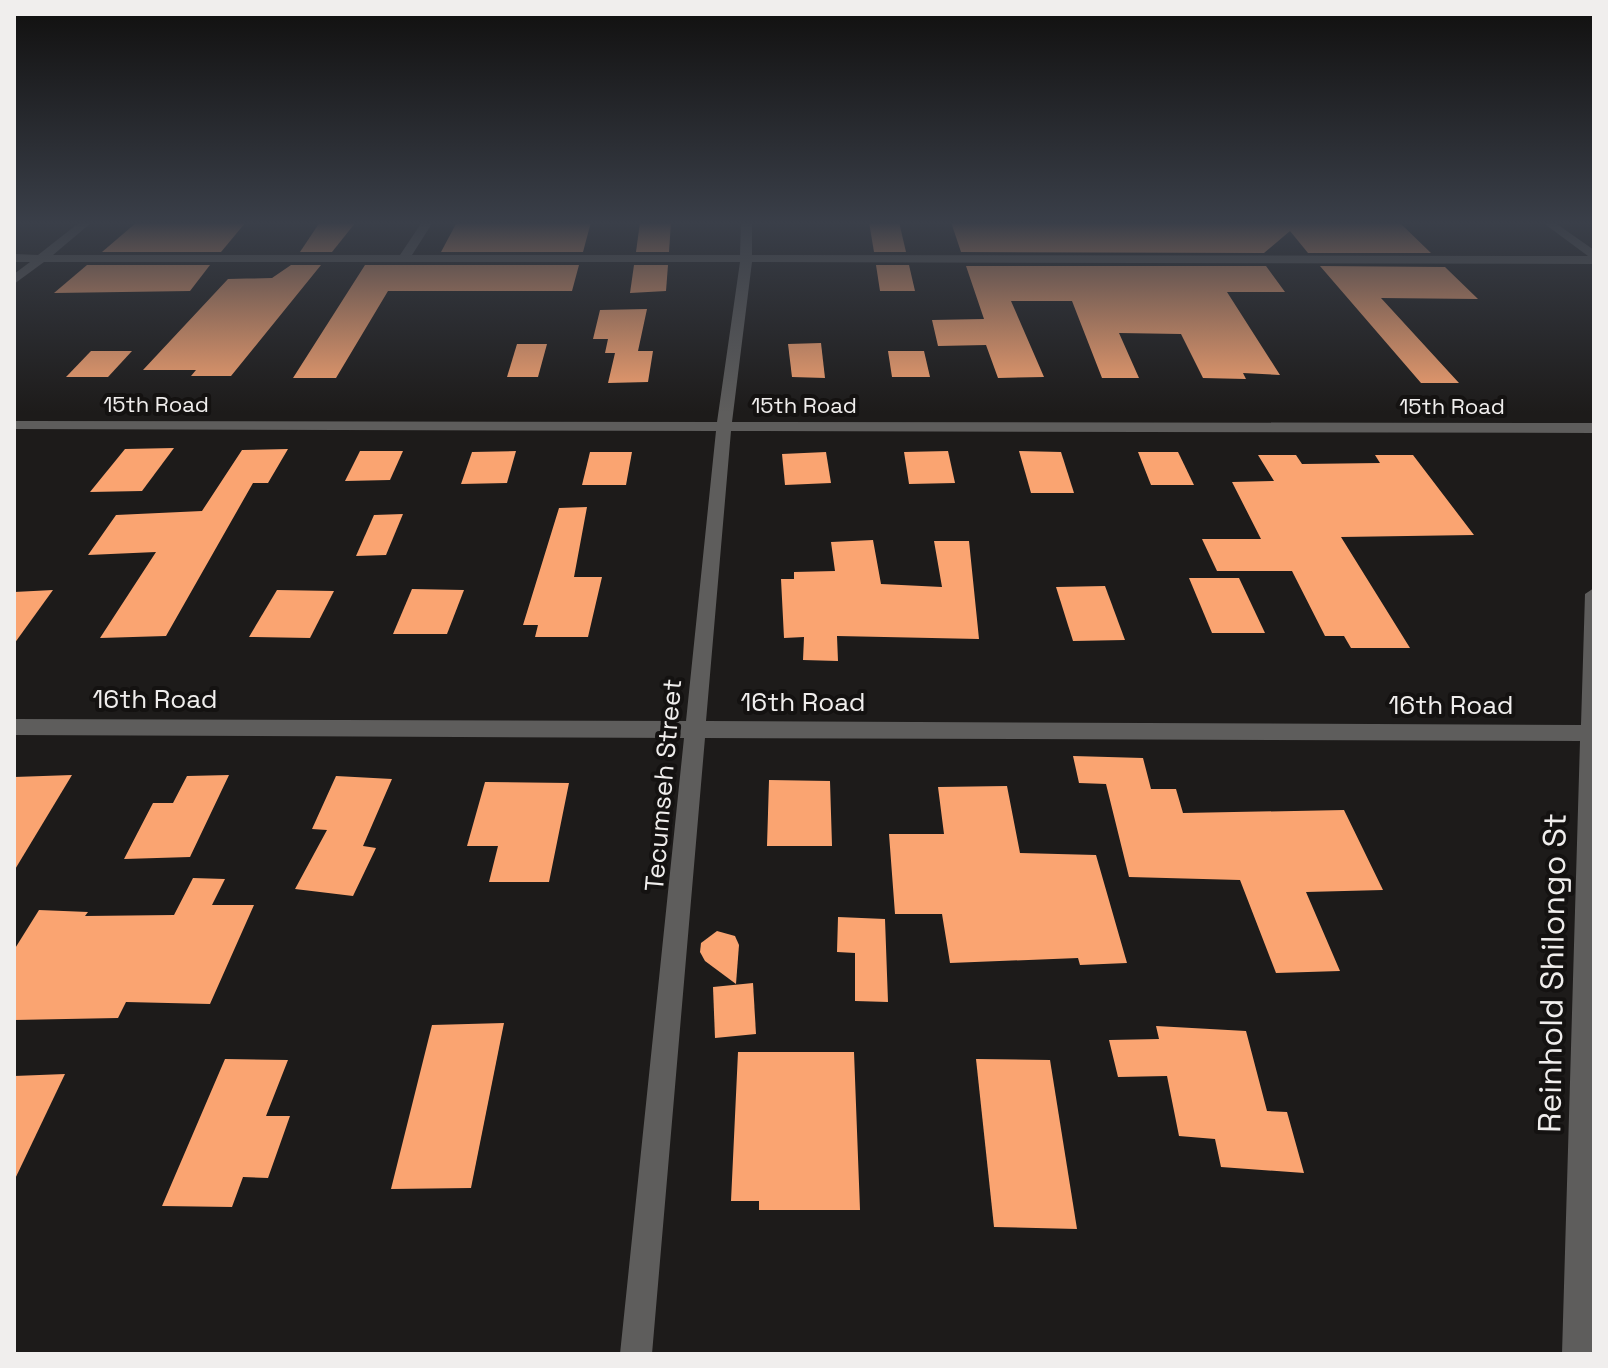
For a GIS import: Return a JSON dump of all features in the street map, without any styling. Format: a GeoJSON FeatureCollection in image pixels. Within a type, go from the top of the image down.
{"type":"FeatureCollection","features":[{"type":"Feature","properties":{"kind":"street","name":"Tecumseh Street"},"geometry":{"type":"LineString","coordinates":[[636,1354],[724,427],[743,286]]}},
{"type":"Feature","properties":{"kind":"street","name":"15th Road"},"geometry":{"type":"LineString","coordinates":[[14,425],[1594,428]]}},
{"type":"Feature","properties":{"kind":"street","name":"Reinhold Shilongo St"},"geometry":{"type":"LineString","coordinates":[[1578,1354],[1594,594]]}},
{"type":"Feature","properties":{"kind":"street","name":"16th Road"},"geometry":{"type":"LineString","coordinates":[[14,727],[1591,733]]}},
{"type":"Feature","properties":{"kind":"building"},"geometry":{"type":"Polygon","coordinates":[[[62,286],[194,286],[190,291],[54,293],[62,286]]]}},
{"type":"Feature","properties":{"kind":"building"},"geometry":{"type":"Polygon","coordinates":[[[222,286],[304,286],[231,376],[191,376],[196,370],[143,370],[222,286]]]}},
{"type":"Feature","properties":{"kind":"building"},"geometry":{"type":"Polygon","coordinates":[[[352,286],[573,286],[572,291],[388,291],[336,378],[293,378],[352,286]]]}},
{"type":"Feature","properties":{"kind":"building"},"geometry":{"type":"Polygon","coordinates":[[[631,286],[666,286],[666,291],[630,293],[631,286]]]}},
{"type":"Feature","properties":{"kind":"building"},"geometry":{"type":"Polygon","coordinates":[[[879,286],[914,286],[915,291],[880,291],[879,286]]]}},
{"type":"Feature","properties":{"kind":"building"},"geometry":{"type":"Polygon","coordinates":[[[973,286],[1280,286],[1285,292],[1227,292],[1280,375],[1243,373],[1246,379],[1203,378],[1181,334],[1119,333],[1139,378],[1102,378],[1072,301],[1011,301],[1044,377],[998,378],[986,345],[938,346],[932,320],[984,319],[973,286]]]}},
{"type":"Feature","properties":{"kind":"building"},"geometry":{"type":"Polygon","coordinates":[[[1337,286],[1464,286],[1478,299],[1381,298],[1459,383],[1421,383],[1337,286]]]}},
{"type":"Feature","properties":{"kind":"building"},"geometry":{"type":"Polygon","coordinates":[[[647,309],[638,351],[653,351],[648,382],[608,383],[615,353],[605,353],[608,339],[593,339],[600,310],[647,309]]]}},
{"type":"Feature","properties":{"kind":"building"},"geometry":{"type":"Polygon","coordinates":[[[821,343],[825,378],[792,377],[788,344],[821,343]]]}},
{"type":"Feature","properties":{"kind":"building"},"geometry":{"type":"Polygon","coordinates":[[[517,344],[547,344],[538,377],[507,377],[517,344]]]}},
{"type":"Feature","properties":{"kind":"building"},"geometry":{"type":"Polygon","coordinates":[[[91,351],[132,351],[108,377],[66,377],[91,351]]]}},
{"type":"Feature","properties":{"kind":"building"},"geometry":{"type":"Polygon","coordinates":[[[888,351],[924,351],[930,377],[892,377],[888,351]]]}},
{"type":"Feature","properties":{"kind":"building"},"geometry":{"type":"Polygon","coordinates":[[[174,448],[142,491],[90,492],[125,449],[174,448]]]}},
{"type":"Feature","properties":{"kind":"building"},"geometry":{"type":"Polygon","coordinates":[[[288,449],[268,483],[253,483],[166,636],[100,638],[156,552],[88,555],[116,515],[202,511],[242,450],[288,449]]]}},
{"type":"Feature","properties":{"kind":"building"},"geometry":{"type":"Polygon","coordinates":[[[360,451],[403,451],[390,480],[345,481],[360,451]]]}},
{"type":"Feature","properties":{"kind":"building"},"geometry":{"type":"Polygon","coordinates":[[[516,451],[507,483],[461,484],[472,452],[516,451]]]}},
{"type":"Feature","properties":{"kind":"building"},"geometry":{"type":"Polygon","coordinates":[[[948,451],[955,483],[909,484],[904,452],[948,451]]]}},
{"type":"Feature","properties":{"kind":"building"},"geometry":{"type":"Polygon","coordinates":[[[1019,451],[1061,452],[1074,493],[1031,493],[1019,451]]]}},
{"type":"Feature","properties":{"kind":"building"},"geometry":{"type":"Polygon","coordinates":[[[590,452],[632,452],[626,485],[582,485],[590,452]]]}},
{"type":"Feature","properties":{"kind":"building"},"geometry":{"type":"Polygon","coordinates":[[[826,452],[831,483],[785,485],[782,454],[826,452]]]}},
{"type":"Feature","properties":{"kind":"building"},"geometry":{"type":"Polygon","coordinates":[[[1138,452],[1178,452],[1194,485],[1151,485],[1138,452]]]}},
{"type":"Feature","properties":{"kind":"building"},"geometry":{"type":"Polygon","coordinates":[[[1258,455],[1296,455],[1302,464],[1380,463],[1375,455],[1413,455],[1474,535],[1341,537],[1410,648],[1351,648],[1344,636],[1325,636],[1292,571],[1217,571],[1202,539],[1261,539],[1232,482],[1274,481],[1258,455]]]}},
{"type":"Feature","properties":{"kind":"building"},"geometry":{"type":"Polygon","coordinates":[[[587,507],[574,577],[602,577],[588,637],[535,637],[538,625],[523,625],[559,508],[587,507]]]}},
{"type":"Feature","properties":{"kind":"building"},"geometry":{"type":"Polygon","coordinates":[[[403,514],[386,555],[356,556],[374,515],[403,514]]]}},
{"type":"Feature","properties":{"kind":"building"},"geometry":{"type":"Polygon","coordinates":[[[873,540],[881,584],[942,587],[934,541],[969,541],[979,639],[837,636],[838,661],[803,660],[804,637],[784,638],[781,579],[794,579],[794,572],[835,571],[831,542],[873,540]]]}},
{"type":"Feature","properties":{"kind":"building"},"geometry":{"type":"Polygon","coordinates":[[[1189,578],[1239,578],[1265,633],[1212,633],[1189,578]]]}},
{"type":"Feature","properties":{"kind":"building"},"geometry":{"type":"Polygon","coordinates":[[[1105,586],[1125,640],[1073,641],[1056,587],[1105,586]]]}},
{"type":"Feature","properties":{"kind":"building"},"geometry":{"type":"Polygon","coordinates":[[[412,589],[464,590],[447,634],[393,634],[412,589]]]}},
{"type":"Feature","properties":{"kind":"building"},"geometry":{"type":"Polygon","coordinates":[[[53,590],[14,644],[14,592],[53,590]]]}},
{"type":"Feature","properties":{"kind":"building"},"geometry":{"type":"Polygon","coordinates":[[[277,590],[334,591],[310,638],[249,637],[277,590]]]}},
{"type":"Feature","properties":{"kind":"building"},"geometry":{"type":"Polygon","coordinates":[[[1073,756],[1143,758],[1151,789],[1176,789],[1183,813],[1344,810],[1383,890],[1306,892],[1340,971],[1276,973],[1240,880],[1129,877],[1106,784],[1079,783],[1073,756]]]}},
{"type":"Feature","properties":{"kind":"building"},"geometry":{"type":"Polygon","coordinates":[[[72,775],[14,871],[14,777],[72,775]]]}},
{"type":"Feature","properties":{"kind":"building"},"geometry":{"type":"Polygon","coordinates":[[[229,775],[190,857],[124,859],[153,803],[173,803],[187,776],[229,775]]]}},
{"type":"Feature","properties":{"kind":"building"},"geometry":{"type":"Polygon","coordinates":[[[336,776],[392,779],[363,846],[376,848],[353,896],[295,889],[327,830],[312,829],[336,776]]]}},
{"type":"Feature","properties":{"kind":"building"},"geometry":{"type":"Polygon","coordinates":[[[769,780],[830,781],[832,846],[767,846],[769,780]]]}},
{"type":"Feature","properties":{"kind":"building"},"geometry":{"type":"Polygon","coordinates":[[[485,782],[569,783],[549,882],[489,882],[498,846],[467,846],[485,782]]]}},
{"type":"Feature","properties":{"kind":"building"},"geometry":{"type":"Polygon","coordinates":[[[1007,786],[1020,853],[1096,855],[1127,963],[1080,965],[1078,958],[950,963],[942,914],[895,914],[889,834],[944,834],[938,787],[1007,786]]]}},
{"type":"Feature","properties":{"kind":"building"},"geometry":{"type":"Polygon","coordinates":[[[193,878],[225,879],[212,905],[254,905],[210,1004],[126,1002],[118,1018],[14,1020],[14,950],[39,910],[88,912],[85,916],[174,915],[193,878]]]}},
{"type":"Feature","properties":{"kind":"building"},"geometry":{"type":"Polygon","coordinates":[[[838,917],[885,919],[888,1002],[855,1001],[855,953],[837,952],[838,917]]]}},
{"type":"Feature","properties":{"kind":"building"},"geometry":{"type":"Polygon","coordinates":[[[717,931],[735,936],[739,945],[736,984],[705,961],[700,952],[701,943],[717,931]]]}},
{"type":"Feature","properties":{"kind":"building"},"geometry":{"type":"Polygon","coordinates":[[[753,983],[756,1034],[715,1038],[713,987],[753,983]]]}},
{"type":"Feature","properties":{"kind":"building"},"geometry":{"type":"Polygon","coordinates":[[[504,1023],[471,1188],[391,1189],[432,1025],[504,1023]]]}},
{"type":"Feature","properties":{"kind":"building"},"geometry":{"type":"Polygon","coordinates":[[[1156,1026],[1246,1031],[1267,1111],[1287,1112],[1304,1173],[1221,1167],[1215,1139],[1179,1136],[1167,1076],[1118,1077],[1109,1040],[1159,1039],[1156,1026]]]}},
{"type":"Feature","properties":{"kind":"building"},"geometry":{"type":"Polygon","coordinates":[[[738,1052],[854,1052],[860,1210],[759,1210],[759,1201],[731,1201],[738,1052]]]}},
{"type":"Feature","properties":{"kind":"building"},"geometry":{"type":"Polygon","coordinates":[[[225,1059],[288,1060],[266,1116],[290,1116],[268,1178],[243,1177],[232,1207],[162,1206],[225,1059]]]}},
{"type":"Feature","properties":{"kind":"building"},"geometry":{"type":"Polygon","coordinates":[[[976,1059],[1050,1060],[1077,1229],[994,1227],[976,1059]]]}},
{"type":"Feature","properties":{"kind":"building"},"geometry":{"type":"Polygon","coordinates":[[[65,1074],[14,1181],[14,1076],[65,1074]]]}}]}
